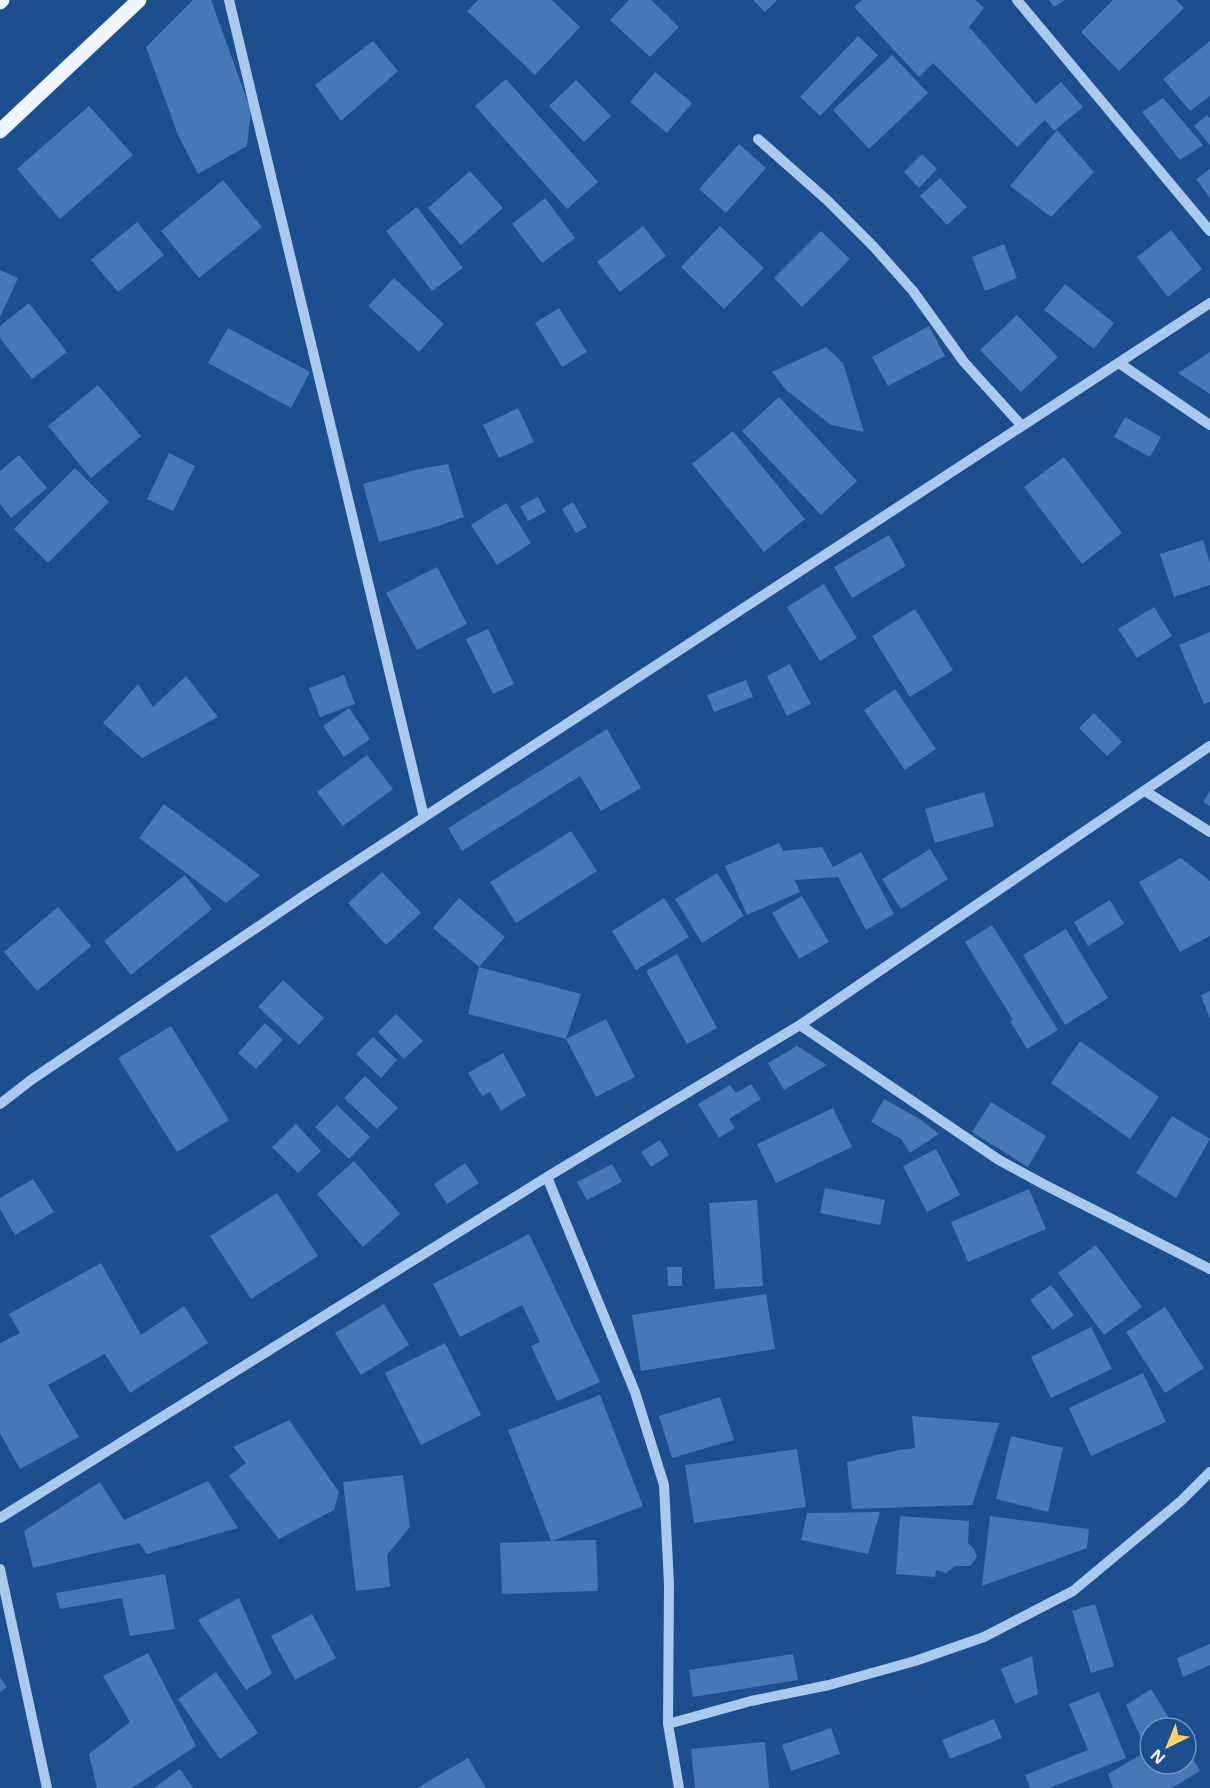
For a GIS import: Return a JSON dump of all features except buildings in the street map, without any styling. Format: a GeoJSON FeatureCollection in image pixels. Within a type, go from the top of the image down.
{"type":"FeatureCollection","features":[{"type":"Feature","properties":{"kind":"main road"},"geometry":{"type":"LineString","coordinates":[[0,131],[140,0]]}},
{"type":"Feature","properties":{"kind":"street"},"geometry":{"type":"LineString","coordinates":[[229,0],[424,817]]}},
{"type":"Feature","properties":{"kind":"street"},"geometry":{"type":"LineString","coordinates":[[1017,0],[1210,231]]}},
{"type":"Feature","properties":{"kind":"street"},"geometry":{"type":"LineString","coordinates":[[758,139],[827,200],[873,246],[913,291],[964,362],[1022,426]]}},
{"type":"Feature","properties":{"kind":"street"},"geometry":{"type":"LineString","coordinates":[[0,1104],[31,1080],[305,895],[1210,303]]}},
{"type":"Feature","properties":{"kind":"street"},"geometry":{"type":"LineString","coordinates":[[1119,363],[1210,425]]}},
{"type":"Feature","properties":{"kind":"street"},"geometry":{"type":"LineString","coordinates":[[0,1518],[548,1177],[800,1025],[1210,746]]}},
{"type":"Feature","properties":{"kind":"street"},"geometry":{"type":"LineString","coordinates":[[1145,791],[1210,832]]}},
{"type":"Feature","properties":{"kind":"street"},"geometry":{"type":"LineString","coordinates":[[800,1025],[999,1160],[1210,1269]]}},
{"type":"Feature","properties":{"kind":"street"},"geometry":{"type":"LineString","coordinates":[[548,1177],[635,1392],[664,1485],[669,1584],[668,1724],[679,1788]]}},
{"type":"Feature","properties":{"kind":"street"},"geometry":{"type":"LineString","coordinates":[[668,1724],[751,1701],[830,1685],[915,1661],[984,1637],[1073,1592],[1181,1502],[1210,1472]]}},
{"type":"Feature","properties":{"kind":"street"},"geometry":{"type":"LineString","coordinates":[[0,1569],[47,1788]]}}]}
